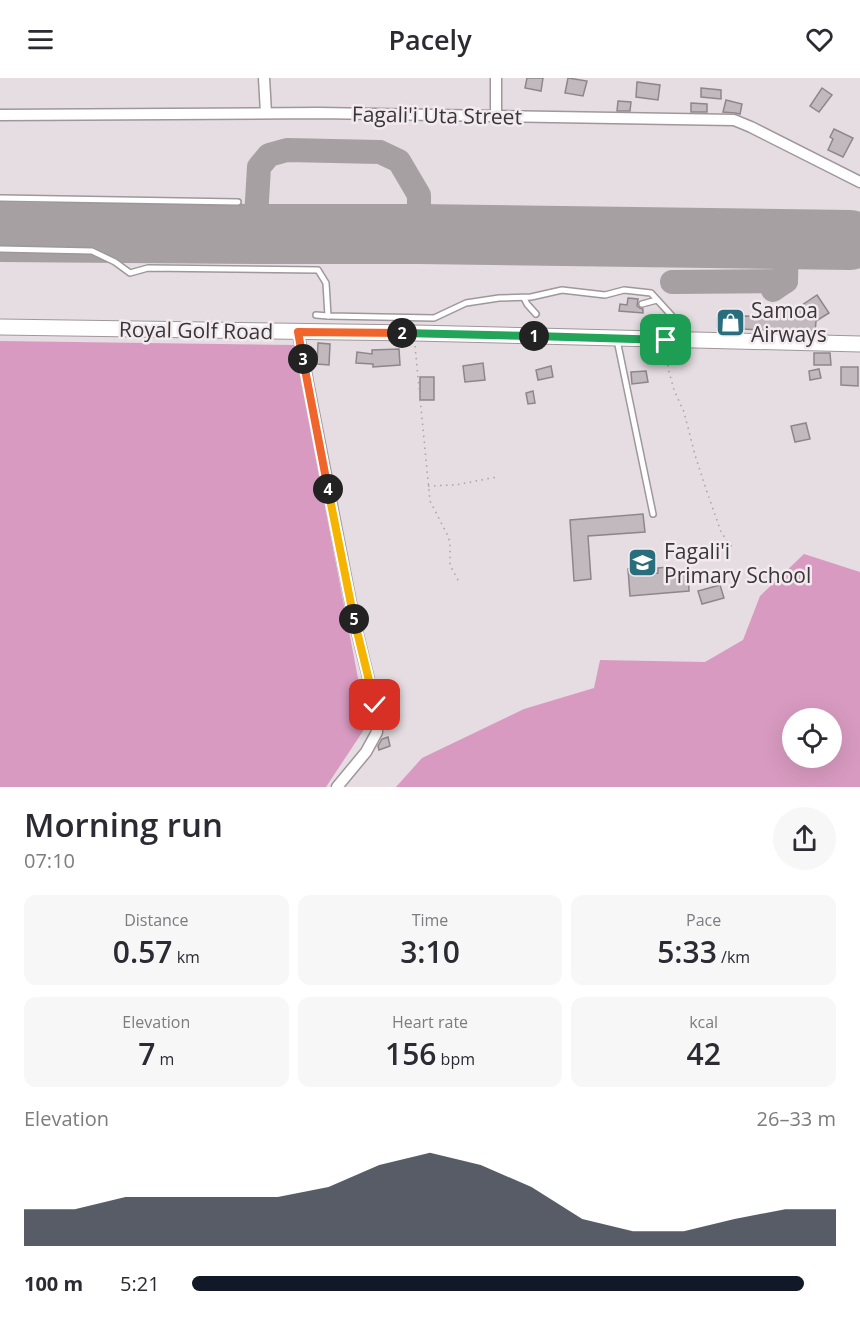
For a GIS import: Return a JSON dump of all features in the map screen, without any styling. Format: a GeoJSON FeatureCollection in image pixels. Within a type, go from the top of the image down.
{"type":"FeatureCollection","features":[{"type":"Feature","properties":{"kind":"main road","name":"Royal Golf Road"},"geometry":{"type":"LineString","coordinates":[[0,327],[414,333],[860,345]]}},
{"type":"Feature","properties":{"kind":"street"},"geometry":{"type":"LineString","coordinates":[[264,78],[266,113]]}},
{"type":"Feature","properties":{"kind":"street"},"geometry":{"type":"LineString","coordinates":[[496,78],[496,116]]}},
{"type":"Feature","properties":{"kind":"street","name":"Fagali'i Uta Street"},"geometry":{"type":"LineString","coordinates":[[0,115],[331,113],[734,120],[860,182]]}},
{"type":"Feature","properties":{"kind":"street"},"geometry":{"type":"LineString","coordinates":[[298,332],[354,619],[375,705],[377,732],[366,752],[337,787]]}},
{"type":"Feature","properties":{"kind":"lane"},"geometry":{"type":"LineString","coordinates":[[0,198],[238,202]]}},
{"type":"Feature","properties":{"kind":"lane"},"geometry":{"type":"LineString","coordinates":[[0,249],[92,251],[115,262],[130,273],[148,268],[318,270],[326,283],[328,316]]}},
{"type":"Feature","properties":{"kind":"lane"},"geometry":{"type":"LineString","coordinates":[[316,315],[434,318],[466,303],[499,298],[524,298],[562,290],[605,295],[624,290],[651,293],[672,316],[668,340]]}},
{"type":"Feature","properties":{"kind":"lane"},"geometry":{"type":"LineString","coordinates":[[524,298],[536,314]]}},
{"type":"Feature","properties":{"kind":"lane"},"geometry":{"type":"LineString","coordinates":[[642,304],[657,300]]}},
{"type":"Feature","properties":{"kind":"lane"},"geometry":{"type":"LineString","coordinates":[[617,339],[653,514]]}},
{"type":"Feature","properties":{"kind":"path"},"geometry":{"type":"LineString","coordinates":[[414,333],[427,486],[430,501],[450,543],[450,565],[459,582]]}},
{"type":"Feature","properties":{"kind":"path"},"geometry":{"type":"LineString","coordinates":[[668,340],[668,368],[674,390],[684,412],[695,455],[721,532],[734,550]]}},
{"type":"Feature","properties":{"kind":"path"},"geometry":{"type":"LineString","coordinates":[[427,486],[497,477]]}},
{"type":"Feature","properties":{"kind":"shaded area"},"geometry":{"type":"Polygon","coordinates":[[[0,341],[294,345],[367,725],[326,787],[0,787],[0,341]]]}},
{"type":"Feature","properties":{"kind":"shaded area"},"geometry":{"type":"Polygon","coordinates":[[[804,554],[860,572],[860,787],[396,787],[422,758],[524,709],[594,688],[600,660],[705,662],[743,640],[760,596],[804,554]]]}},
{"type":"Feature","properties":{"kind":"building"},"geometry":{"type":"Polygon","coordinates":[[[527,78],[543,78],[541,91],[525,88],[527,78]]]}},
{"type":"Feature","properties":{"kind":"building"},"geometry":{"type":"Polygon","coordinates":[[[568,78],[587,81],[583,96],[565,93],[568,78]]]}},
{"type":"Feature","properties":{"kind":"building"},"geometry":{"type":"Polygon","coordinates":[[[637,82],[660,85],[658,100],[636,97],[637,82]]]}},
{"type":"Feature","properties":{"kind":"building"},"geometry":{"type":"Polygon","coordinates":[[[701,88],[721,90],[721,99],[701,97],[701,88]]]}},
{"type":"Feature","properties":{"kind":"building"},"geometry":{"type":"Polygon","coordinates":[[[822,88],[832,95],[819,112],[810,106],[822,88]]]}},
{"type":"Feature","properties":{"kind":"building"},"geometry":{"type":"Polygon","coordinates":[[[726,100],[742,104],[740,114],[723,112],[726,100]]]}},
{"type":"Feature","properties":{"kind":"building"},"geometry":{"type":"Polygon","coordinates":[[[618,101],[631,102],[630,111],[617,111],[618,101]]]}},
{"type":"Feature","properties":{"kind":"building"},"geometry":{"type":"Polygon","coordinates":[[[691,103],[707,104],[707,112],[691,112],[691,103]]]}},
{"type":"Feature","properties":{"kind":"building"},"geometry":{"type":"Polygon","coordinates":[[[834,129],[853,138],[843,157],[828,150],[834,129]]]}},
{"type":"Feature","properties":{"kind":"building"},"geometry":{"type":"Polygon","coordinates":[[[817,295],[829,313],[816,321],[815,333],[744,329],[744,326],[717,327],[717,318],[769,317],[784,308],[796,309],[817,295]]]}},
{"type":"Feature","properties":{"kind":"building"},"geometry":{"type":"Polygon","coordinates":[[[628,298],[638,299],[637,306],[643,309],[643,313],[619,311],[620,304],[627,305],[628,298]]]}},
{"type":"Feature","properties":{"kind":"building"},"geometry":{"type":"Polygon","coordinates":[[[318,343],[330,344],[329,365],[317,364],[318,343]]]}},
{"type":"Feature","properties":{"kind":"building"},"geometry":{"type":"Polygon","coordinates":[[[399,349],[400,365],[373,367],[373,364],[356,363],[357,352],[372,354],[372,350],[399,349]]]}},
{"type":"Feature","properties":{"kind":"building"},"geometry":{"type":"Polygon","coordinates":[[[814,353],[830,353],[831,365],[814,365],[814,353]]]}},
{"type":"Feature","properties":{"kind":"building"},"geometry":{"type":"Polygon","coordinates":[[[483,363],[485,380],[465,382],[463,366],[483,363]]]}},
{"type":"Feature","properties":{"kind":"building"},"geometry":{"type":"Polygon","coordinates":[[[551,366],[553,377],[538,380],[536,370],[551,366]]]}},
{"type":"Feature","properties":{"kind":"building"},"geometry":{"type":"Polygon","coordinates":[[[841,367],[858,367],[858,386],[841,385],[841,367]]]}},
{"type":"Feature","properties":{"kind":"building"},"geometry":{"type":"Polygon","coordinates":[[[819,369],[821,378],[810,380],[809,371],[819,369]]]}},
{"type":"Feature","properties":{"kind":"building"},"geometry":{"type":"Polygon","coordinates":[[[646,371],[648,382],[632,384],[631,372],[646,371]]]}},
{"type":"Feature","properties":{"kind":"building"},"geometry":{"type":"Polygon","coordinates":[[[420,377],[434,377],[434,400],[420,400],[420,377]]]}},
{"type":"Feature","properties":{"kind":"building"},"geometry":{"type":"Polygon","coordinates":[[[533,391],[535,403],[528,404],[526,393],[533,391]]]}},
{"type":"Feature","properties":{"kind":"building"},"geometry":{"type":"Polygon","coordinates":[[[806,423],[810,439],[795,442],[791,426],[806,423]]]}},
{"type":"Feature","properties":{"kind":"building"},"geometry":{"type":"Polygon","coordinates":[[[643,514],[645,532],[588,536],[591,579],[574,581],[570,520],[643,514]]]}},
{"type":"Feature","properties":{"kind":"building"},"geometry":{"type":"Polygon","coordinates":[[[643,567],[643,574],[658,573],[658,568],[668,567],[669,573],[688,571],[689,591],[630,596],[628,569],[643,567]]]}},
{"type":"Feature","properties":{"kind":"building"},"geometry":{"type":"Polygon","coordinates":[[[720,585],[724,598],[702,604],[698,591],[720,585]]]}},
{"type":"Feature","properties":{"kind":"building"},"geometry":{"type":"Polygon","coordinates":[[[388,737],[390,746],[379,750],[378,746],[382,739],[388,737]]]}},
{"type":"Feature","properties":{"kind":"taxiway"},"geometry":{"type":"LineString","coordinates":[[255,234],[259,167],[269,155],[287,150],[380,152],[399,161],[419,195],[419,234]]}},
{"type":"Feature","properties":{"kind":"taxiway"},"geometry":{"type":"LineString","coordinates":[[773,290],[786,281],[787,239]]}},
{"type":"Feature","properties":{"kind":"taxiway"},"geometry":{"type":"LineString","coordinates":[[672,282],[786,281]]}},
{"type":"Feature","properties":{"kind":"runway"},"geometry":{"type":"LineString","coordinates":[[0,232],[419,234],[850,240]]}},
{"type":"Feature","properties":{"kind":"place","name":"Samoa Airways"},"geometry":{"type":"Point","coordinates":[730,322]}},
{"type":"Feature","properties":{"kind":"place","name":"Fagali'i Primary School"},"geometry":{"type":"Point","coordinates":[643,563]}},
{"type":"Feature","properties":{"kind":"route"},"geometry":{"type":"LineString","coordinates":[[375,705],[354,619],[298,332],[666,340]]}}]}
